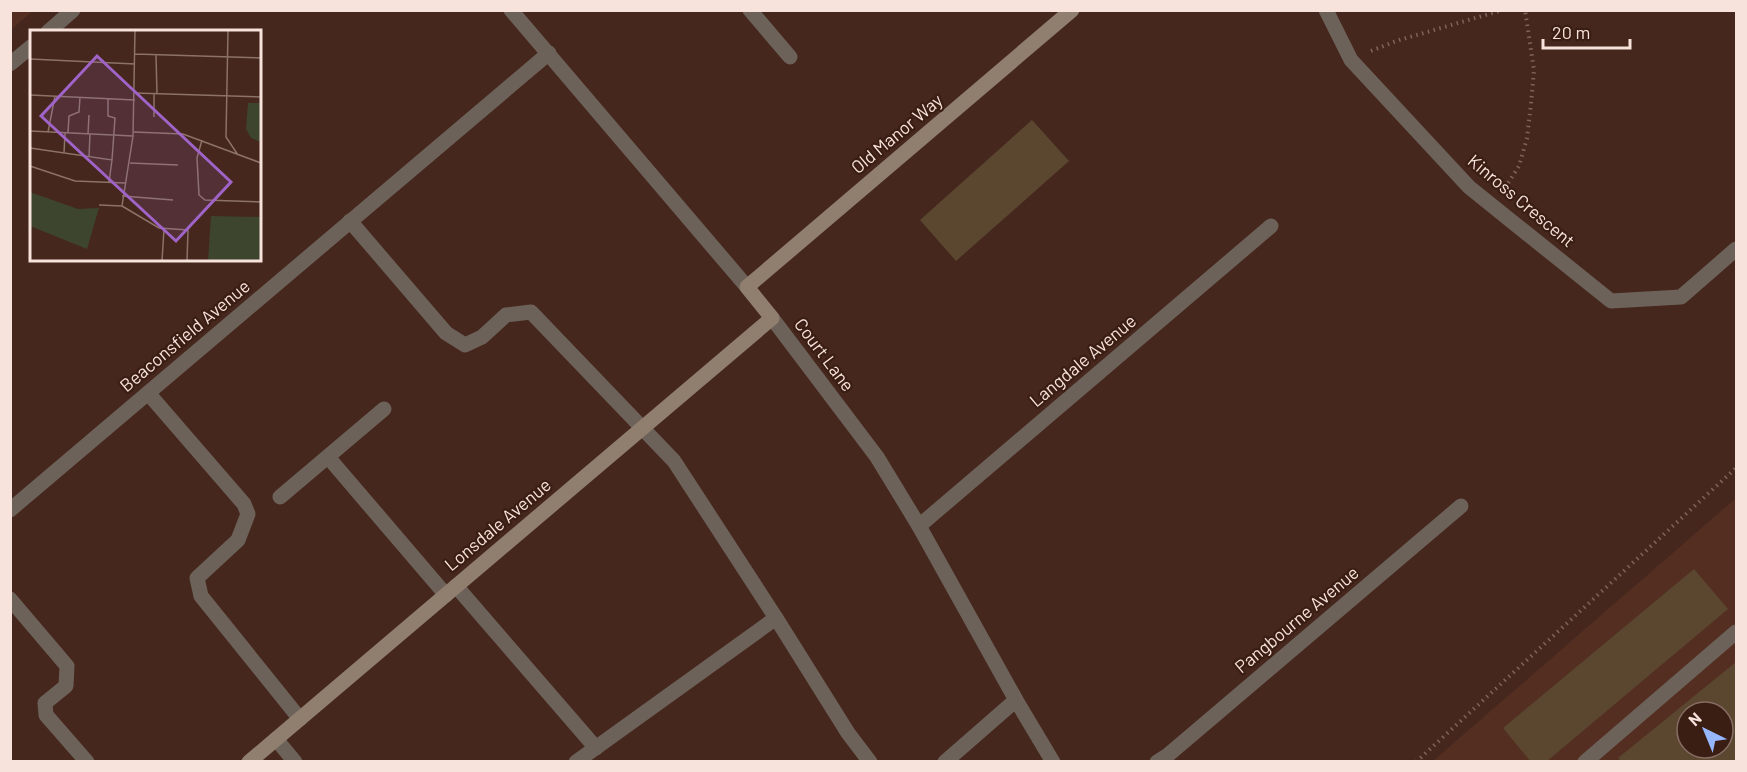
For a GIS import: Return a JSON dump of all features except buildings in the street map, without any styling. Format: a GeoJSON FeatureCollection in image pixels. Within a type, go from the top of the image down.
{"type":"FeatureCollection","features":[{"type":"Feature","properties":{"kind":"street"},"geometry":{"type":"LineString","coordinates":[[50,30],[73,10]]}},
{"type":"Feature","properties":{"kind":"street","name":"Court Lane"},"geometry":{"type":"LineString","coordinates":[[511,10],[747,287],[877,458],[919,526],[1053,762]]}},
{"type":"Feature","properties":{"kind":"street"},"geometry":{"type":"LineString","coordinates":[[750,10],[790,57]]}},
{"type":"Feature","properties":{"kind":"street","name":"Old Manor Way"},"geometry":{"type":"LineString","coordinates":[[747,287],[1072,10]]}},
{"type":"Feature","properties":{"kind":"street","name":"Kinross Crescent"},"geometry":{"type":"LineString","coordinates":[[1326,10],[1350,60],[1469,187],[1611,301],[1681,297],[1737,249]]}},
{"type":"Feature","properties":{"kind":"street"},"geometry":{"type":"LineString","coordinates":[[10,64],[30,48]]}},
{"type":"Feature","properties":{"kind":"street","name":"Beaconsfield Avenue"},"geometry":{"type":"LineString","coordinates":[[10,510],[549,53]]}},
{"type":"Feature","properties":{"kind":"street"},"geometry":{"type":"LineString","coordinates":[[350,221],[446,333],[465,345],[482,337],[506,315],[531,312],[644,427],[674,461],[848,733],[870,762]]}},
{"type":"Feature","properties":{"kind":"street","name":"Langdale Avenue"},"geometry":{"type":"LineString","coordinates":[[919,526],[1271,226]]}},
{"type":"Feature","properties":{"kind":"street","name":"Lonsdale Avenue"},"geometry":{"type":"LineString","coordinates":[[249,762],[772,318]]}},
{"type":"Feature","properties":{"kind":"street"},"geometry":{"type":"LineString","coordinates":[[148,393],[244,504],[248,514],[238,540],[197,578],[201,596],[300,718]]}},
{"type":"Feature","properties":{"kind":"street"},"geometry":{"type":"LineString","coordinates":[[280,497],[384,409]]}},
{"type":"Feature","properties":{"kind":"street"},"geometry":{"type":"LineString","coordinates":[[328,457],[596,748]]}},
{"type":"Feature","properties":{"kind":"street","name":"Pangbourne Avenue"},"geometry":{"type":"LineString","coordinates":[[1157,762],[1461,506]]}},
{"type":"Feature","properties":{"kind":"street"},"geometry":{"type":"LineString","coordinates":[[10,599],[67,666],[66,687],[45,703],[46,715],[87,762]]}},
{"type":"Feature","properties":{"kind":"street"},"geometry":{"type":"LineString","coordinates":[[576,762],[776,618]]}},
{"type":"Feature","properties":{"kind":"street"},"geometry":{"type":"LineString","coordinates":[[1584,762],[1737,632]]}},
{"type":"Feature","properties":{"kind":"street"},"geometry":{"type":"LineString","coordinates":[[945,762],[1016,700]]}},
{"type":"Feature","properties":{"kind":"street"},"geometry":{"type":"LineString","coordinates":[[276,739],[295,762]]}},
{"type":"Feature","properties":{"kind":"path"},"geometry":{"type":"LineString","coordinates":[[1350,60],[1396,41],[1503,10]]}},
{"type":"Feature","properties":{"kind":"path"},"geometry":{"type":"LineString","coordinates":[[1494,207],[1519,166],[1527,138],[1534,70],[1525,10]]}},
{"type":"Feature","properties":{"kind":"path"},"geometry":{"type":"LineString","coordinates":[[1416,762],[1737,468]]}},
{"type":"Feature","properties":{"kind":"shaded area"},"geometry":{"type":"Polygon","coordinates":[[[11,10],[33,10],[33,11],[11,30],[11,10]]]}},
{"type":"Feature","properties":{"kind":"shaded area"},"geometry":{"type":"Polygon","coordinates":[[[1736,498],[1736,761],[1433,761],[1736,498]]]}}]}
